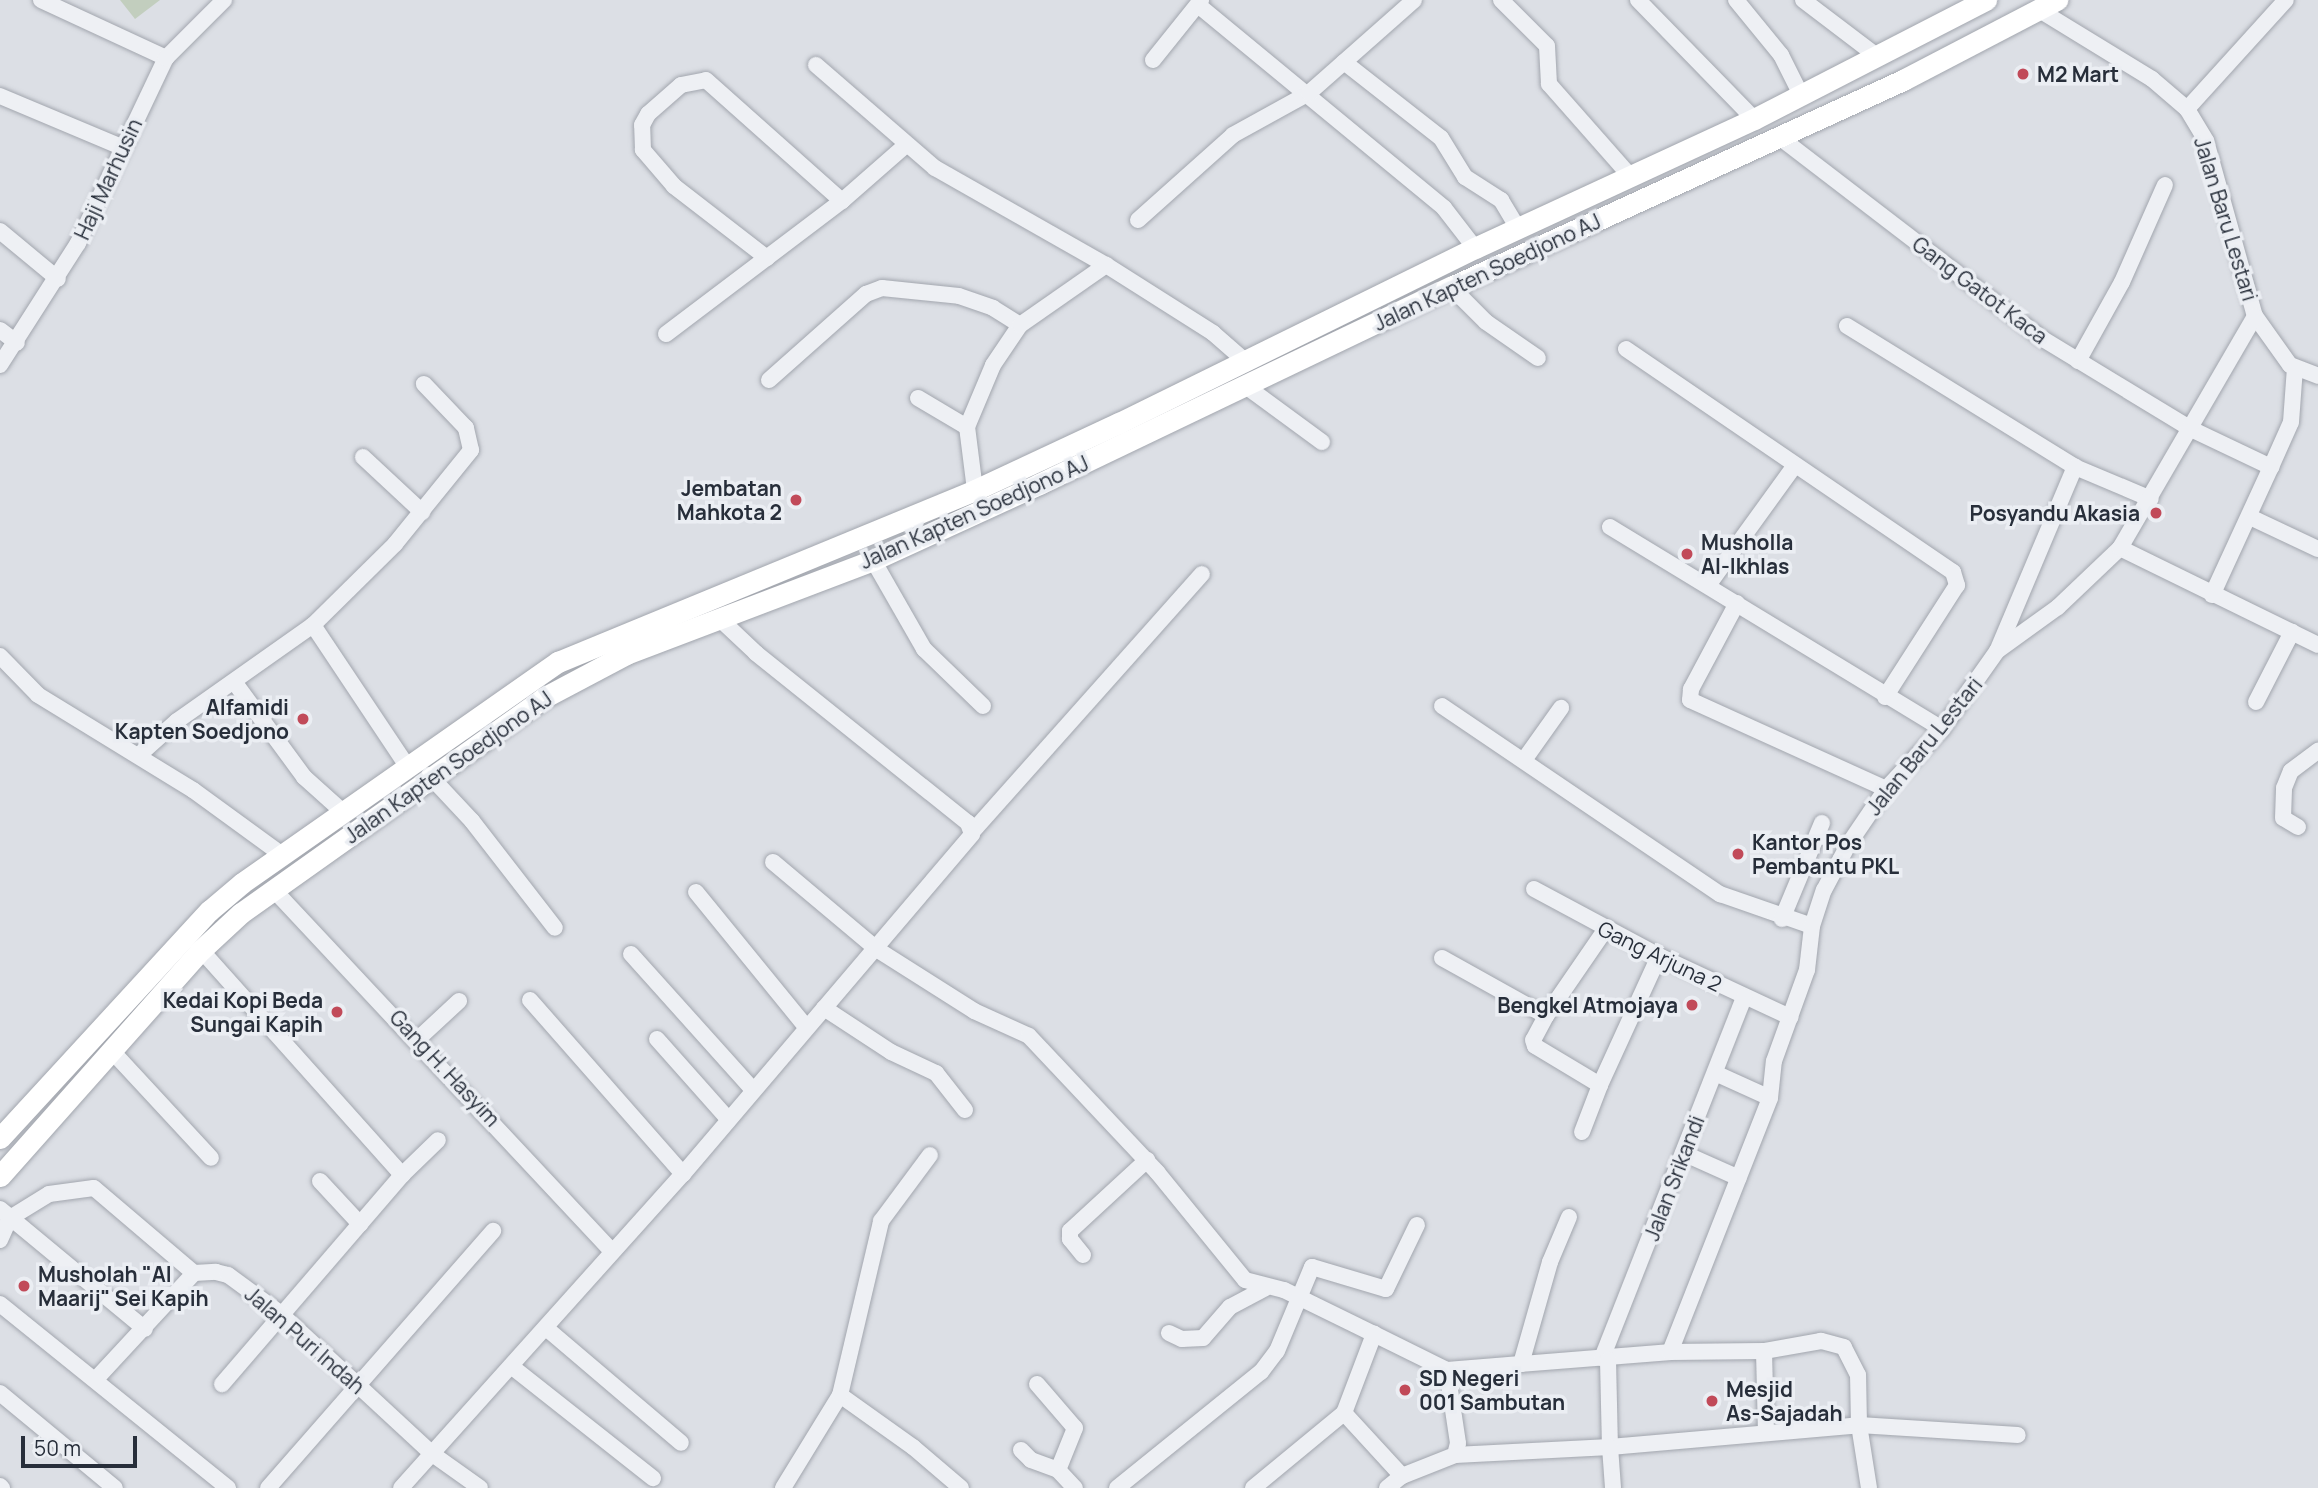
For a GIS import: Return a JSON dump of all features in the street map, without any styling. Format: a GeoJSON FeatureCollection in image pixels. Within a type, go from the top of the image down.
{"type":"FeatureCollection","features":[{"type":"Feature","properties":{"kind":"main road","name":"Jalan Kapten Soedjono AJ"},"geometry":{"type":"LineString","coordinates":[[0,1138],[209,911],[282,855],[523,682],[586,647],[975,489],[1475,248],[1754,119],[1986,0]]}},
{"type":"Feature","properties":{"kind":"main road","name":"Jalan Kapten Soedjono AJ"},"geometry":{"type":"LineString","coordinates":[[0,1176],[201,950],[273,889],[384,811],[429,775],[582,676],[626,654],[722,620],[873,560],[1220,400],[1451,287],[1778,136],[2040,4]]}},
{"type":"Feature","properties":{"kind":"main road"},"geometry":{"type":"LineString","coordinates":[[1208,378],[1220,400]]}},
{"type":"Feature","properties":{"kind":"main road"},"geometry":{"type":"LineString","coordinates":[[367,794],[384,811]]}},
{"type":"Feature","properties":{"kind":"street"},"geometry":{"type":"LineString","coordinates":[[41,0],[166,58]]}},
{"type":"Feature","properties":{"kind":"street","name":"Haji Marhusin"},"geometry":{"type":"LineString","coordinates":[[0,365],[58,279],[166,58],[224,0]]}},
{"type":"Feature","properties":{"kind":"street"},"geometry":{"type":"LineString","coordinates":[[1138,220],[1233,135],[1309,93],[1413,0]]}},
{"type":"Feature","properties":{"kind":"street"},"geometry":{"type":"LineString","coordinates":[[1501,0],[1547,46],[1549,84],[1630,176]]}},
{"type":"Feature","properties":{"kind":"street"},"geometry":{"type":"LineString","coordinates":[[1638,0],[1754,119]]}},
{"type":"Feature","properties":{"kind":"street"},"geometry":{"type":"LineString","coordinates":[[1736,0],[1781,55],[1801,95]]}},
{"type":"Feature","properties":{"kind":"street"},"geometry":{"type":"LineString","coordinates":[[1804,0],[1878,57]]}},
{"type":"Feature","properties":{"kind":"street"},"geometry":{"type":"LineString","coordinates":[[2187,109],[2286,0]]}},
{"type":"Feature","properties":{"kind":"street"},"geometry":{"type":"LineString","coordinates":[[1153,60],[1199,2],[1444,208],[1475,248]]}},
{"type":"Feature","properties":{"kind":"street","name":"Jalan Baru Lestari"},"geometry":{"type":"LineString","coordinates":[[1670,1352],[1770,1098],[1774,1061],[1807,970],[1812,926],[1824,890],[1886,789],[1942,729],[1997,651],[2058,607],[2120,548],[2151,499],[2255,316],[2206,141],[2187,109],[2152,79],[2040,4]]}},
{"type":"Feature","properties":{"kind":"street"},"geometry":{"type":"LineString","coordinates":[[1345,62],[1441,138],[1465,177],[1501,200],[1518,228]]}},
{"type":"Feature","properties":{"kind":"street"},"geometry":{"type":"LineString","coordinates":[[816,65],[906,145],[943,173],[1106,265],[1213,333],[1244,360]]}},
{"type":"Feature","properties":{"kind":"street"},"geometry":{"type":"LineString","coordinates":[[767,258],[674,186],[643,150],[642,125],[648,114],[681,85],[706,80],[842,201]]}},
{"type":"Feature","properties":{"kind":"street"},"geometry":{"type":"LineString","coordinates":[[0,96],[124,148]]}},
{"type":"Feature","properties":{"kind":"street","name":"Gang Gatot Kaca"},"geometry":{"type":"LineString","coordinates":[[1778,136],[2043,339],[2191,429],[2272,467]]}},
{"type":"Feature","properties":{"kind":"street"},"geometry":{"type":"LineString","coordinates":[[666,334],[842,201],[906,145]]}},
{"type":"Feature","properties":{"kind":"street"},"geometry":{"type":"LineString","coordinates":[[2078,361],[2122,282],[2165,186]]}},
{"type":"Feature","properties":{"kind":"street"},"geometry":{"type":"LineString","coordinates":[[0,231],[58,279]]}},
{"type":"Feature","properties":{"kind":"street"},"geometry":{"type":"LineString","coordinates":[[975,489],[967,428],[993,365],[1020,325],[1106,265]]}},
{"type":"Feature","properties":{"kind":"street"},"geometry":{"type":"LineString","coordinates":[[1451,287],[1486,322],[1538,358]]}},
{"type":"Feature","properties":{"kind":"street"},"geometry":{"type":"LineString","coordinates":[[769,380],[866,294],[882,288],[959,296],[993,308],[1020,325]]}},
{"type":"Feature","properties":{"kind":"street"},"geometry":{"type":"LineString","coordinates":[[2255,316],[2295,368],[2318,376]]}},
{"type":"Feature","properties":{"kind":"street"},"geometry":{"type":"LineString","coordinates":[[1847,326],[2075,467],[2151,499]]}},
{"type":"Feature","properties":{"kind":"street"},"geometry":{"type":"LineString","coordinates":[[0,330],[17,343]]}},
{"type":"Feature","properties":{"kind":"street"},"geometry":{"type":"LineString","coordinates":[[1626,349],[1953,572],[1957,580],[1885,697]]}},
{"type":"Feature","properties":{"kind":"street"},"geometry":{"type":"LineString","coordinates":[[2212,595],[2250,517],[2291,422],[2295,368]]}},
{"type":"Feature","properties":{"kind":"street"},"geometry":{"type":"LineString","coordinates":[[139,755],[313,625],[422,512],[473,446],[466,428],[424,384]]}},
{"type":"Feature","properties":{"kind":"street"},"geometry":{"type":"LineString","coordinates":[[1247,387],[1322,442]]}},
{"type":"Feature","properties":{"kind":"street"},"geometry":{"type":"LineString","coordinates":[[918,398],[967,428]]}},
{"type":"Feature","properties":{"kind":"street"},"geometry":{"type":"LineString","coordinates":[[363,457],[422,512]]}},
{"type":"Feature","properties":{"kind":"street"},"geometry":{"type":"LineString","coordinates":[[1709,584],[1795,465]]}},
{"type":"Feature","properties":{"kind":"street"},"geometry":{"type":"LineString","coordinates":[[1997,651],[2075,467]]}},
{"type":"Feature","properties":{"kind":"street"},"geometry":{"type":"LineString","coordinates":[[2250,517],[2318,549]]}},
{"type":"Feature","properties":{"kind":"street"},"geometry":{"type":"LineString","coordinates":[[1610,527],[1709,584],[1885,697],[1942,729]]}},
{"type":"Feature","properties":{"kind":"street"},"geometry":{"type":"LineString","coordinates":[[2120,548],[2318,645]]}},
{"type":"Feature","properties":{"kind":"street"},"geometry":{"type":"LineString","coordinates":[[873,560],[924,649],[983,706]]}},
{"type":"Feature","properties":{"kind":"street"},"geometry":{"type":"LineString","coordinates":[[401,1488],[683,1174],[806,1027],[878,950],[972,831],[1202,574]]}},
{"type":"Feature","properties":{"kind":"street"},"geometry":{"type":"LineString","coordinates":[[1737,603],[1690,689],[1689,700],[1886,789]]}},
{"type":"Feature","properties":{"kind":"street"},"geometry":{"type":"LineString","coordinates":[[722,620],[755,653],[968,823],[972,831]]}},
{"type":"Feature","properties":{"kind":"street"},"geometry":{"type":"LineString","coordinates":[[313,625],[407,766]]}},
{"type":"Feature","properties":{"kind":"street"},"geometry":{"type":"LineString","coordinates":[[2256,702],[2292,632]]}},
{"type":"Feature","properties":{"kind":"street"},"geometry":{"type":"LineString","coordinates":[[0,656],[38,695],[139,755],[282,855]]}},
{"type":"Feature","properties":{"kind":"street"},"geometry":{"type":"LineString","coordinates":[[234,683],[304,777],[343,812]]}},
{"type":"Feature","properties":{"kind":"street"},"geometry":{"type":"LineString","coordinates":[[1442,706],[1720,894],[1782,919],[1812,926]]}},
{"type":"Feature","properties":{"kind":"street"},"geometry":{"type":"LineString","coordinates":[[1524,761],[1561,708]]}},
{"type":"Feature","properties":{"kind":"street"},"geometry":{"type":"LineString","coordinates":[[2298,827],[2283,818],[2284,788],[2291,771],[2318,751]]}},
{"type":"Feature","properties":{"kind":"street"},"geometry":{"type":"LineString","coordinates":[[429,775],[472,821],[555,928]]}},
{"type":"Feature","properties":{"kind":"street"},"geometry":{"type":"LineString","coordinates":[[1782,919],[1822,823]]}},
{"type":"Feature","properties":{"kind":"street"},"geometry":{"type":"LineString","coordinates":[[773,862],[878,950],[974,1011],[1029,1036],[1147,1160],[1245,1280],[1265,1288],[1284,1290],[1300,1301],[1447,1370],[1670,1352],[1764,1351],[1821,1341],[1844,1347],[1858,1375],[1859,1425],[1870,1488]]}},
{"type":"Feature","properties":{"kind":"street","name":"Gang H. Hasyim"},"geometry":{"type":"LineString","coordinates":[[273,889],[418,1039],[612,1251]]}},
{"type":"Feature","properties":{"kind":"street","name":"Gang Arjuna 2"},"geometry":{"type":"LineString","coordinates":[[1534,889],[1658,957],[1790,1017]]}},
{"type":"Feature","properties":{"kind":"street"},"geometry":{"type":"LineString","coordinates":[[696,892],[806,1027]]}},
{"type":"Feature","properties":{"kind":"street"},"geometry":{"type":"LineString","coordinates":[[1600,1085],[1535,1046],[1533,1040],[1546,1016],[1605,930]]}},
{"type":"Feature","properties":{"kind":"street"},"geometry":{"type":"LineString","coordinates":[[201,950],[402,1175]]}},
{"type":"Feature","properties":{"kind":"street"},"geometry":{"type":"LineString","coordinates":[[631,954],[754,1090]]}},
{"type":"Feature","properties":{"kind":"street"},"geometry":{"type":"LineString","coordinates":[[1582,1132],[1600,1085],[1658,957]]}},
{"type":"Feature","properties":{"kind":"street"},"geometry":{"type":"LineString","coordinates":[[1442,958],[1546,1016]]}},
{"type":"Feature","properties":{"kind":"street","name":"Jalan Srikandi"},"geometry":{"type":"LineString","coordinates":[[1605,1359],[1744,997]]}},
{"type":"Feature","properties":{"kind":"street"},"geometry":{"type":"LineString","coordinates":[[530,1000],[683,1174]]}},
{"type":"Feature","properties":{"kind":"street"},"geometry":{"type":"LineString","coordinates":[[418,1039],[458,1001]]}},
{"type":"Feature","properties":{"kind":"street"},"geometry":{"type":"LineString","coordinates":[[824,1008],[891,1052],[936,1073],[965,1110]]}},
{"type":"Feature","properties":{"kind":"street"},"geometry":{"type":"LineString","coordinates":[[657,1039],[729,1120]]}},
{"type":"Feature","properties":{"kind":"street"},"geometry":{"type":"LineString","coordinates":[[111,1050],[211,1158]]}},
{"type":"Feature","properties":{"kind":"street"},"geometry":{"type":"LineString","coordinates":[[1715,1073],[1770,1098]]}},
{"type":"Feature","properties":{"kind":"street"},"geometry":{"type":"LineString","coordinates":[[222,1384],[402,1175],[438,1140]]}},
{"type":"Feature","properties":{"kind":"street"},"geometry":{"type":"LineString","coordinates":[[1683,1153],[1739,1178]]}},
{"type":"Feature","properties":{"kind":"street"},"geometry":{"type":"LineString","coordinates":[[783,1488],[840,1395],[881,1221],[930,1155]]}},
{"type":"Feature","properties":{"kind":"street"},"geometry":{"type":"LineString","coordinates":[[1083,1255],[1070,1239],[1070,1231],[1147,1160]]}},
{"type":"Feature","properties":{"kind":"street"},"geometry":{"type":"LineString","coordinates":[[320,1181],[360,1224]]}},
{"type":"Feature","properties":{"kind":"street"},"geometry":{"type":"LineString","coordinates":[[5,1214],[49,1194],[94,1188],[194,1273],[96,1379]]}},
{"type":"Feature","properties":{"kind":"street"},"geometry":{"type":"LineString","coordinates":[[0,1240],[5,1214]]}},
{"type":"Feature","properties":{"kind":"street"},"geometry":{"type":"LineString","coordinates":[[5,1214],[145,1329]]}},
{"type":"Feature","properties":{"kind":"street"},"geometry":{"type":"LineString","coordinates":[[1521,1364],[1549,1262],[1569,1217]]}},
{"type":"Feature","properties":{"kind":"street"},"geometry":{"type":"LineString","coordinates":[[1117,1488],[1261,1372],[1276,1351],[1315,1266],[1386,1289],[1417,1225]]}},
{"type":"Feature","properties":{"kind":"street"},"geometry":{"type":"LineString","coordinates":[[268,1488],[493,1231]]}},
{"type":"Feature","properties":{"kind":"street","name":"Jalan Puri Indah"},"geometry":{"type":"LineString","coordinates":[[194,1273],[228,1275],[281,1314],[431,1454],[480,1488]]}},
{"type":"Feature","properties":{"kind":"street"},"geometry":{"type":"LineString","coordinates":[[1169,1333],[1182,1339],[1203,1338],[1230,1307],[1265,1288]]}},
{"type":"Feature","properties":{"kind":"street"},"geometry":{"type":"LineString","coordinates":[[0,1304],[228,1488]]}},
{"type":"Feature","properties":{"kind":"street"},"geometry":{"type":"LineString","coordinates":[[546,1328],[681,1443]]}},
{"type":"Feature","properties":{"kind":"street"},"geometry":{"type":"LineString","coordinates":[[1253,1488],[1344,1413],[1374,1334]]}},
{"type":"Feature","properties":{"kind":"street"},"geometry":{"type":"LineString","coordinates":[[1764,1351],[1766,1433]]}},
{"type":"Feature","properties":{"kind":"street"},"geometry":{"type":"LineString","coordinates":[[1605,1359],[1612,1488]]}},
{"type":"Feature","properties":{"kind":"street"},"geometry":{"type":"LineString","coordinates":[[511,1367],[653,1478]]}},
{"type":"Feature","properties":{"kind":"street"},"geometry":{"type":"LineString","coordinates":[[1447,1370],[1458,1443],[1455,1455]]}},
{"type":"Feature","properties":{"kind":"street"},"geometry":{"type":"LineString","coordinates":[[1037,1384],[1075,1429],[1058,1470]]}},
{"type":"Feature","properties":{"kind":"street"},"geometry":{"type":"LineString","coordinates":[[0,1393],[115,1488]]}},
{"type":"Feature","properties":{"kind":"street"},"geometry":{"type":"LineString","coordinates":[[840,1395],[913,1447],[961,1488]]}},
{"type":"Feature","properties":{"kind":"street"},"geometry":{"type":"LineString","coordinates":[[1344,1413],[1402,1476]]}},
{"type":"Feature","properties":{"kind":"street"},"geometry":{"type":"LineString","coordinates":[[1387,1488],[1402,1476],[1455,1455],[1610,1447],[1859,1425],[2018,1435]]}},
{"type":"Feature","properties":{"kind":"street"},"geometry":{"type":"LineString","coordinates":[[1021,1450],[1031,1460],[1058,1470],[1075,1488]]}},
{"type":"Feature","properties":{"kind":"green space"},"geometry":{"type":"Polygon","coordinates":[[[120,0],[160,0],[135,19],[120,0]]]}},
{"type":"Feature","properties":{"kind":"place","name":"M2 Mart"},"geometry":{"type":"Point","coordinates":[2023,74]}},
{"type":"Feature","properties":{"kind":"place","name":"Jembatan Mahkota 2"},"geometry":{"type":"Point","coordinates":[796,500]}},
{"type":"Feature","properties":{"kind":"place","name":"Posyandu Akasia"},"geometry":{"type":"Point","coordinates":[2156,513]}},
{"type":"Feature","properties":{"kind":"place","name":"Musholla Al-Ikhlas"},"geometry":{"type":"Point","coordinates":[1687,554]}},
{"type":"Feature","properties":{"kind":"place","name":"Alfamidi Kapten Soedjono"},"geometry":{"type":"Point","coordinates":[303,719]}},
{"type":"Feature","properties":{"kind":"place","name":"Kantor Pos Pembantu PKL"},"geometry":{"type":"Point","coordinates":[1738,854]}},
{"type":"Feature","properties":{"kind":"place","name":"Bengkel Atmojaya"},"geometry":{"type":"Point","coordinates":[1692,1005]}},
{"type":"Feature","properties":{"kind":"place","name":"Kedai Kopi Beda Sungai Kapih"},"geometry":{"type":"Point","coordinates":[337,1012]}},
{"type":"Feature","properties":{"kind":"place","name":"Musholah \"Al Maarij\" Sei Kapih"},"geometry":{"type":"Point","coordinates":[24,1286]}},
{"type":"Feature","properties":{"kind":"place","name":"SD Negeri 001 Sambutan"},"geometry":{"type":"Point","coordinates":[1405,1390]}},
{"type":"Feature","properties":{"kind":"place","name":"Mesjid As-Sajadah"},"geometry":{"type":"Point","coordinates":[1712,1401]}}]}
